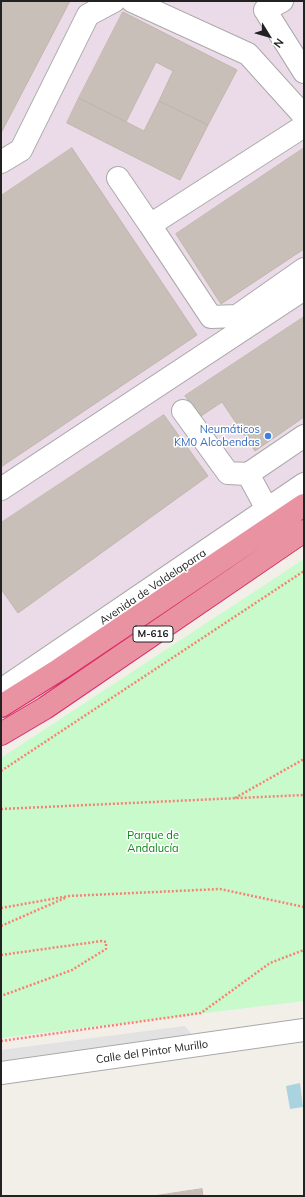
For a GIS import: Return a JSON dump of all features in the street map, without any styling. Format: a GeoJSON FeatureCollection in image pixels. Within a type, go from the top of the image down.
{"type":"FeatureCollection","features":[{"type":"Feature","properties":{"kind":"highway","name":"Avenida de Valdelaparra"},"geometry":{"type":"LineString","coordinates":[[1,706],[60,669],[304,505]]}},
{"type":"Feature","properties":{"kind":"highway","name":"M-616"},"geometry":{"type":"LineString","coordinates":[[1,734],[45,708],[304,531]]}},
{"type":"Feature","properties":{"kind":"street"},"geometry":{"type":"LineString","coordinates":[[1,162],[21,150],[88,14],[114,1]]}},
{"type":"Feature","properties":{"kind":"street"},"geometry":{"type":"LineString","coordinates":[[132,1],[248,54],[304,116]]}},
{"type":"Feature","properties":{"kind":"street"},"geometry":{"type":"LineString","coordinates":[[282,1],[265,10],[304,72]]}},
{"type":"Feature","properties":{"kind":"street"},"geometry":{"type":"LineString","coordinates":[[150,225],[304,126]]}},
{"type":"Feature","properties":{"kind":"street"},"geometry":{"type":"LineString","coordinates":[[118,178],[211,317],[237,316],[304,269]]}},
{"type":"Feature","properties":{"kind":"street"},"geometry":{"type":"LineString","coordinates":[[1,489],[304,289]]}},
{"type":"Feature","properties":{"kind":"street"},"geometry":{"type":"LineString","coordinates":[[183,411],[228,473],[248,474],[304,436]]}},
{"type":"Feature","properties":{"kind":"street"},"geometry":{"type":"LineString","coordinates":[[248,474],[267,509]]}},
{"type":"Feature","properties":{"kind":"street","name":"Avenida de Valdelaparra"},"geometry":{"type":"LineString","coordinates":[[1,690],[304,484]]}},
{"type":"Feature","properties":{"kind":"street","name":"Calle del Pintor Murillo"},"geometry":{"type":"LineString","coordinates":[[1,1073],[304,1030]]}},
{"type":"Feature","properties":{"kind":"path"},"geometry":{"type":"LineString","coordinates":[[1,771],[304,571]]}},
{"type":"Feature","properties":{"kind":"path"},"geometry":{"type":"LineString","coordinates":[[234,799],[304,759]]}},
{"type":"Feature","properties":{"kind":"path"},"geometry":{"type":"LineString","coordinates":[[1,809],[304,795]]}},
{"type":"Feature","properties":{"kind":"path"},"geometry":{"type":"LineString","coordinates":[[1,908],[69,896],[220,889],[304,907]]}},
{"type":"Feature","properties":{"kind":"path"},"geometry":{"type":"LineString","coordinates":[[1,926],[69,896]]}},
{"type":"Feature","properties":{"kind":"path"},"geometry":{"type":"LineString","coordinates":[[1,955],[102,941],[106,942],[106,949],[72,970],[1,996]]}},
{"type":"Feature","properties":{"kind":"path"},"geometry":{"type":"LineString","coordinates":[[1,1041],[202,1013],[270,963],[304,950]]}},
{"type":"Feature","properties":{"kind":"shaded area"},"geometry":{"type":"Polygon","coordinates":[[[1,1],[304,1],[304,497],[1,706],[1,1]]]}},
{"type":"Feature","properties":{"kind":"shaded area"},"geometry":{"type":"Polygon","coordinates":[[[185,1026],[192,1035],[1,1061],[1,1050],[185,1026]]]}},
{"type":"Feature","properties":{"kind":"green space","name":"Parque de Andalucía"},"geometry":{"type":"Polygon","coordinates":[[[304,559],[304,1001],[1,1038],[1,758],[304,559]]]}},
{"type":"Feature","properties":{"kind":"water"},"geometry":{"type":"Polygon","coordinates":[[[300,1083],[303,1107],[290,1109],[286,1086],[300,1083]]]}},
{"type":"Feature","properties":{"kind":"building"},"geometry":{"type":"Polygon","coordinates":[[[1,1],[70,1],[1,133],[1,1]]]}},
{"type":"Feature","properties":{"kind":"building"},"geometry":{"type":"Polygon","coordinates":[[[123,12],[237,70],[208,125],[159,101],[173,71],[156,62],[126,122],[79,98],[123,12]]]}},
{"type":"Feature","properties":{"kind":"building"},"geometry":{"type":"Polygon","coordinates":[[[79,98],[144,131],[159,101],[208,125],[180,180],[67,123],[79,98]]]}},
{"type":"Feature","properties":{"kind":"building"},"geometry":{"type":"Polygon","coordinates":[[[72,148],[197,335],[1,467],[1,196],[72,148]]]}},
{"type":"Feature","properties":{"kind":"building"},"geometry":{"type":"Polygon","coordinates":[[[304,148],[304,249],[221,304],[176,234],[304,148]]]}},
{"type":"Feature","properties":{"kind":"building"},"geometry":{"type":"Polygon","coordinates":[[[304,317],[304,417],[255,451],[222,402],[201,416],[185,396],[304,317]]]}},
{"type":"Feature","properties":{"kind":"building"},"geometry":{"type":"Polygon","coordinates":[[[164,415],[208,476],[18,613],[1,589],[1,523],[164,415]]]}},
{"type":"Feature","properties":{"kind":"building"},"geometry":{"type":"Polygon","coordinates":[[[202,1189],[203,1196],[154,1196],[202,1189]]]}},
{"type":"Feature","properties":{"kind":"place","name":"Neumáticos KM0 Alcobendas"},"geometry":{"type":"Point","coordinates":[268,436]}}]}
